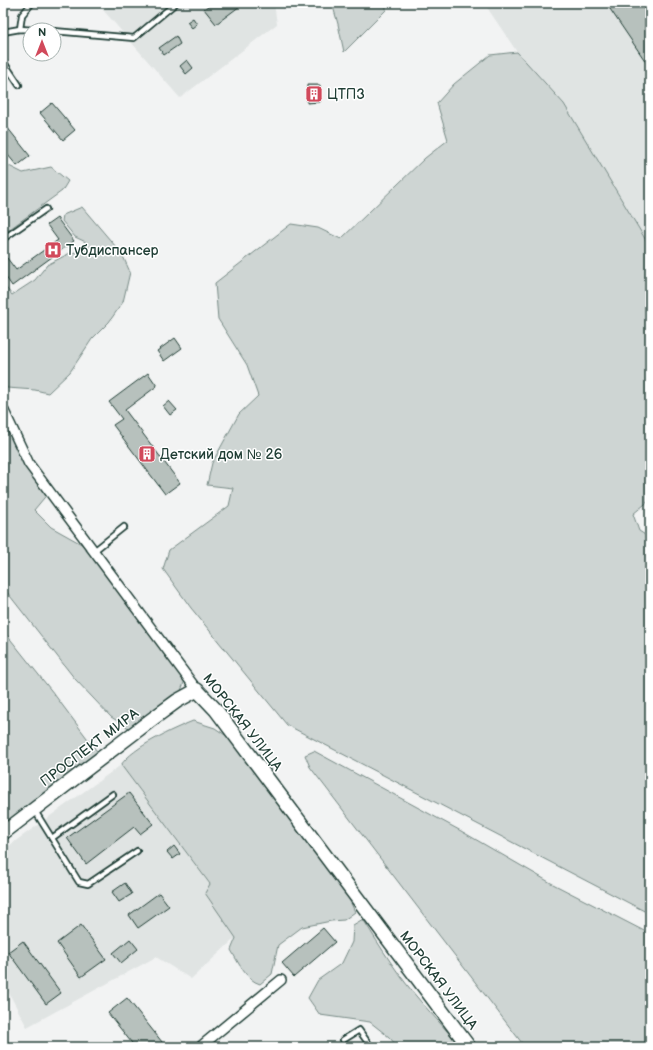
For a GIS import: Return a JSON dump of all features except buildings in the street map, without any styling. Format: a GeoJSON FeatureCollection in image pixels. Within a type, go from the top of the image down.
{"type":"FeatureCollection","features":[{"type":"Feature","properties":{"kind":"main road","name":"ПРОСПЕКТ МИРА"},"geometry":{"type":"LineString","coordinates":[[3,833],[172,705],[197,690]]}},
{"type":"Feature","properties":{"kind":"main road","name":"МОРСКАЯ УЛИЦА"},"geometry":{"type":"LineString","coordinates":[[197,690],[216,710],[469,1047]]}},
{"type":"Feature","properties":{"kind":"street","name":"МОРСКАЯ УЛИЦА"},"geometry":{"type":"LineString","coordinates":[[3,410],[29,464],[197,690]]}},
{"type":"Feature","properties":{"kind":"street"},"geometry":{"type":"LineString","coordinates":[[200,1047],[209,1044],[281,980]]}},
{"type":"Feature","properties":{"kind":"lane"},"geometry":{"type":"LineString","coordinates":[[3,32],[20,29],[22,15],[32,3]]}},
{"type":"Feature","properties":{"kind":"lane"},"geometry":{"type":"LineString","coordinates":[[62,33],[134,38],[176,3]]}},
{"type":"Feature","properties":{"kind":"lane"},"geometry":{"type":"LineString","coordinates":[[3,60],[19,85]]}},
{"type":"Feature","properties":{"kind":"lane"},"geometry":{"type":"LineString","coordinates":[[3,239],[46,209]]}},
{"type":"Feature","properties":{"kind":"lane"},"geometry":{"type":"LineString","coordinates":[[94,551],[124,527]]}},
{"type":"Feature","properties":{"kind":"lane"},"geometry":{"type":"LineString","coordinates":[[52,838],[113,794]]}},
{"type":"Feature","properties":{"kind":"lane"},"geometry":{"type":"LineString","coordinates":[[34,809],[79,882],[88,884],[137,851]]}},
{"type":"Feature","properties":{"kind":"lane"},"geometry":{"type":"LineString","coordinates":[[343,1040],[358,1030],[371,1047]]}},
{"type":"Feature","properties":{"kind":"shaded area"},"geometry":{"type":"Polygon","coordinates":[[[97,3],[274,3],[277,24],[180,98],[97,3]]]}},
{"type":"Feature","properties":{"kind":"shaded area"},"geometry":{"type":"Polygon","coordinates":[[[332,3],[386,3],[386,10],[344,52],[332,3]]]}},
{"type":"Feature","properties":{"kind":"shaded area"},"geometry":{"type":"Polygon","coordinates":[[[484,3],[650,3],[650,247],[564,104],[517,52],[484,3]]]}},
{"type":"Feature","properties":{"kind":"shaded area"},"geometry":{"type":"Polygon","coordinates":[[[517,52],[564,104],[650,247],[650,500],[633,514],[639,531],[650,538],[650,914],[287,725],[191,608],[163,569],[169,550],[229,506],[233,488],[207,485],[212,463],[239,414],[258,396],[247,365],[218,319],[215,283],[291,224],[318,228],[341,239],[425,158],[448,140],[437,103],[454,84],[490,55],[517,52]]]}},
{"type":"Feature","properties":{"kind":"shaded area"},"geometry":{"type":"Polygon","coordinates":[[[3,163],[23,173],[51,167],[68,181],[62,191],[3,234],[3,163]]]}},
{"type":"Feature","properties":{"kind":"shaded area"},"geometry":{"type":"Polygon","coordinates":[[[82,207],[122,254],[130,272],[123,302],[109,322],[92,339],[70,372],[48,393],[35,390],[7,388],[3,382],[3,284],[12,295],[35,280],[47,265],[70,253],[84,251],[88,243],[75,237],[62,221],[63,215],[82,207]]]}},
{"type":"Feature","properties":{"kind":"shaded area"},"geometry":{"type":"Polygon","coordinates":[[[3,409],[49,492],[34,510],[51,527],[94,551],[187,675],[177,701],[135,732],[111,717],[75,679],[3,587],[3,409]]]}},
{"type":"Feature","properties":{"kind":"shaded area"},"geometry":{"type":"Polygon","coordinates":[[[3,630],[102,758],[3,833],[3,630]]]}},
{"type":"Feature","properties":{"kind":"shaded area"},"geometry":{"type":"Polygon","coordinates":[[[193,721],[215,728],[231,739],[291,822],[346,892],[355,912],[344,920],[302,927],[278,945],[272,974],[260,984],[255,982],[247,975],[231,950],[236,938],[205,893],[210,884],[121,765],[127,758],[144,745],[193,721]]]}},
{"type":"Feature","properties":{"kind":"shaded area"},"geometry":{"type":"Polygon","coordinates":[[[314,751],[461,831],[551,883],[650,934],[650,1047],[525,1047],[310,767],[305,755],[314,751]]]}},
{"type":"Feature","properties":{"kind":"shaded area"},"geometry":{"type":"Polygon","coordinates":[[[121,765],[244,930],[191,979],[156,957],[27,1027],[3,982],[3,850],[121,765]]]}},
{"type":"Feature","properties":{"kind":"shaded area"},"geometry":{"type":"Polygon","coordinates":[[[363,919],[398,973],[460,1047],[398,1047],[389,1037],[370,1022],[320,1015],[308,998],[318,980],[342,963],[352,942],[353,925],[363,919]]]}},
{"type":"Feature","properties":{"kind":"place","name":"ЦТП3"},"geometry":{"type":"Point","coordinates":[314,94]}},
{"type":"Feature","properties":{"kind":"place","name":"Тубдиспансер"},"geometry":{"type":"Point","coordinates":[53,250]}},
{"type":"Feature","properties":{"kind":"place","name":"Детский дом № 26"},"geometry":{"type":"Point","coordinates":[147,454]}}]}
